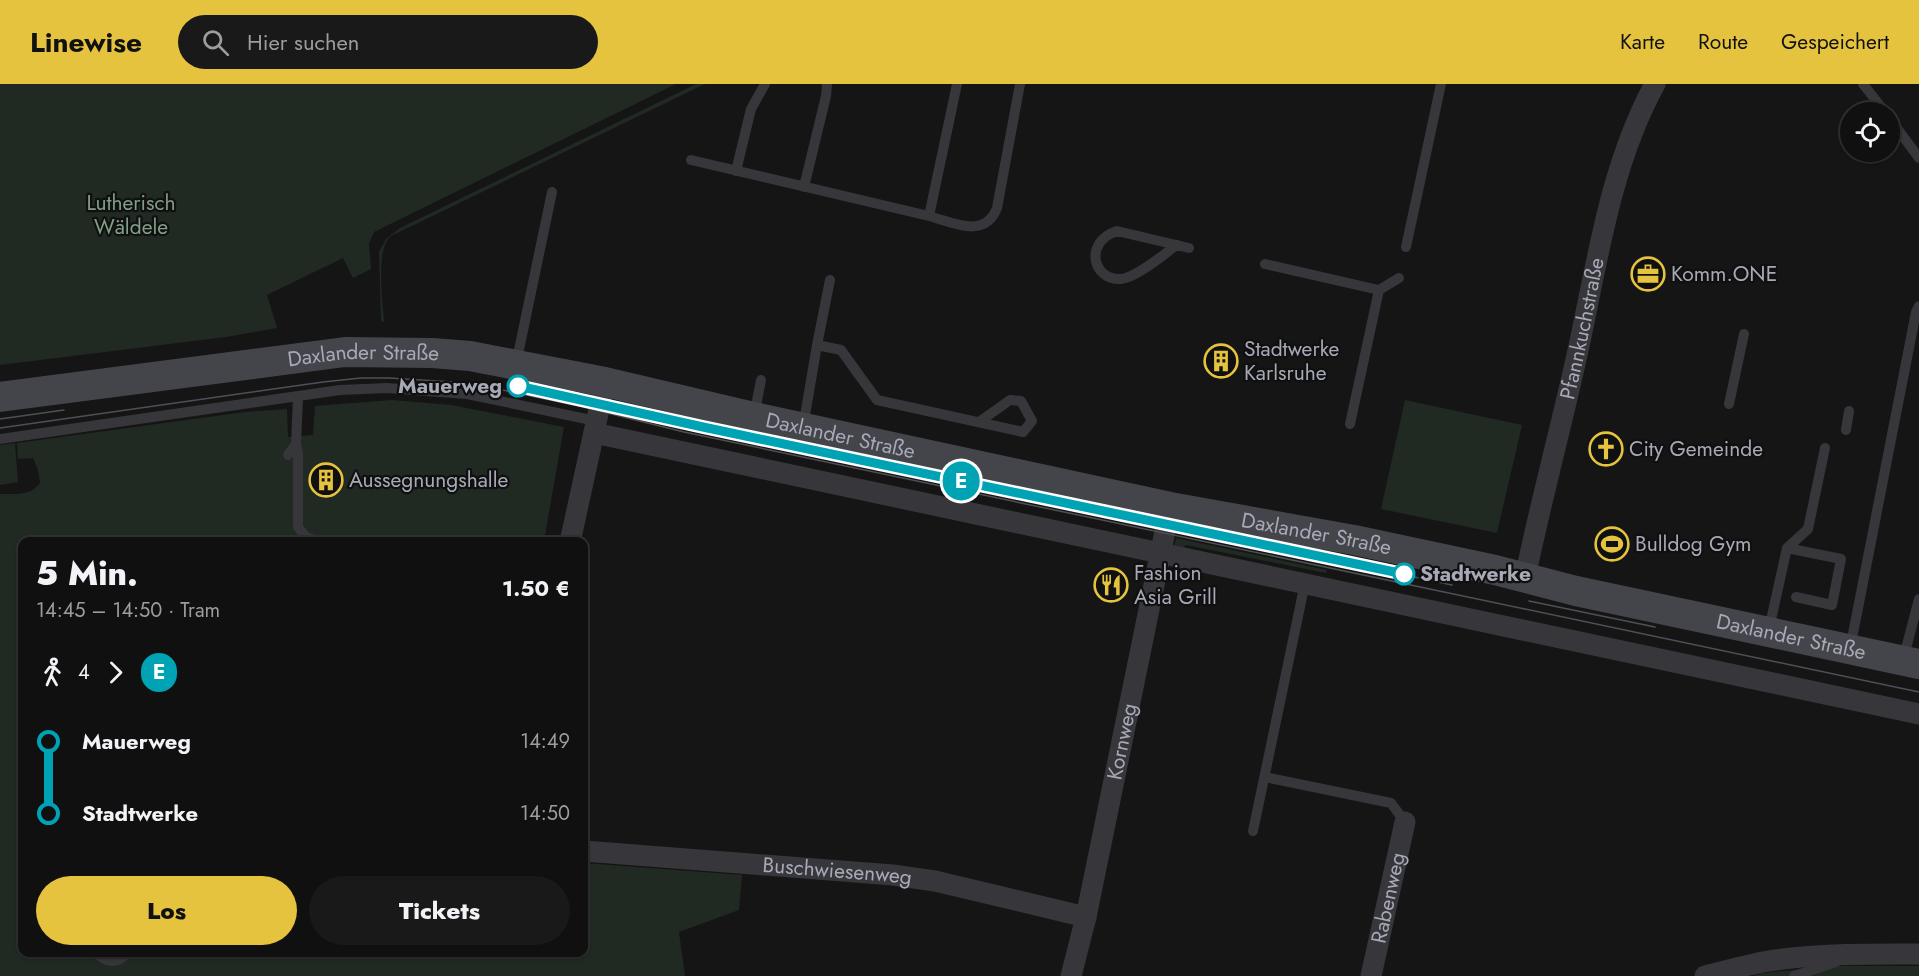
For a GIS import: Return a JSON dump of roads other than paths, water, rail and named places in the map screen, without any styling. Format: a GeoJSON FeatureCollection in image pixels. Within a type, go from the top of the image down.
{"type":"FeatureCollection","features":[{"type":"Feature","properties":{"kind":"street","name":"Pfannkuchstraße"},"geometry":{"type":"LineString","coordinates":[[1525,578],[1610,204],[1629,139],[1654,84]]}},
{"type":"Feature","properties":{"kind":"street","name":"Daxlander Straße"},"geometry":{"type":"LineString","coordinates":[[0,397],[345,351],[470,356],[605,382],[754,417],[1170,507],[1354,540],[1576,591],[1911,662]]}},
{"type":"Feature","properties":{"kind":"street"},"geometry":{"type":"LineString","coordinates":[[571,537],[605,382]]}},
{"type":"Feature","properties":{"kind":"street","name":"Daxlander Straße"},"geometry":{"type":"LineString","coordinates":[[595,427],[1126,546],[1919,714]]}},
{"type":"Feature","properties":{"kind":"street","name":"Kornweg"},"geometry":{"type":"LineString","coordinates":[[1071,976],[1086,917],[1170,507]]}},
{"type":"Feature","properties":{"kind":"street","name":"Rabenweg"},"geometry":{"type":"LineString","coordinates":[[1371,976],[1404,822]]}},
{"type":"Feature","properties":{"kind":"street","name":"Buschwiesenweg"},"geometry":{"type":"LineString","coordinates":[[588,851],[893,875],[935,881],[1086,917]]}},
{"type":"Feature","properties":{"kind":"street"},"geometry":{"type":"LineString","coordinates":[[1705,976],[1763,962],[1843,955],[1919,954]]}},
{"type":"Feature","properties":{"kind":"lane"},"geometry":{"type":"LineString","coordinates":[[736,171],[751,109],[765,84]]}},
{"type":"Feature","properties":{"kind":"lane"},"geometry":{"type":"LineString","coordinates":[[804,187],[827,84]]}},
{"type":"Feature","properties":{"kind":"lane"},"geometry":{"type":"LineString","coordinates":[[929,216],[957,84]]}},
{"type":"Feature","properties":{"kind":"lane"},"geometry":{"type":"LineString","coordinates":[[691,160],[974,227],[984,225],[993,219],[997,208],[1020,84]]}},
{"type":"Feature","properties":{"kind":"lane"},"geometry":{"type":"LineString","coordinates":[[1406,247],[1441,84]]}},
{"type":"Feature","properties":{"kind":"lane"},"geometry":{"type":"LineString","coordinates":[[1863,84],[1877,102]]}},
{"type":"Feature","properties":{"kind":"lane"},"geometry":{"type":"LineString","coordinates":[[1900,132],[1919,158]]}},
{"type":"Feature","properties":{"kind":"lane"},"geometry":{"type":"LineString","coordinates":[[516,364],[552,192]]}},
{"type":"Feature","properties":{"kind":"lane"},"geometry":{"type":"LineString","coordinates":[[1177,245],[1132,275],[1120,279],[1107,276],[1098,267],[1095,255],[1098,243],[1106,235],[1118,231],[1154,238],[1189,248]]}},
{"type":"Feature","properties":{"kind":"lane"},"geometry":{"type":"LineString","coordinates":[[1265,264],[1378,290],[1399,278]]}},
{"type":"Feature","properties":{"kind":"lane"},"geometry":{"type":"LineString","coordinates":[[803,427],[830,280]]}},
{"type":"Feature","properties":{"kind":"lane"},"geometry":{"type":"LineString","coordinates":[[1350,424],[1378,290]]}},
{"type":"Feature","properties":{"kind":"lane"},"geometry":{"type":"LineString","coordinates":[[1850,649],[1919,306]]}},
{"type":"Feature","properties":{"kind":"lane"},"geometry":{"type":"LineString","coordinates":[[1729,404],[1744,334]]}},
{"type":"Feature","properties":{"kind":"lane"},"geometry":{"type":"LineString","coordinates":[[817,345],[842,350],[877,400],[980,422]]}},
{"type":"Feature","properties":{"kind":"lane"},"geometry":{"type":"LineString","coordinates":[[754,417],[761,380]]}},
{"type":"Feature","properties":{"kind":"lane","name":"Daxlander Straße"},"geometry":{"type":"LineString","coordinates":[[0,439],[340,390],[387,388],[467,394],[595,427]]}},
{"type":"Feature","properties":{"kind":"lane"},"geometry":{"type":"LineString","coordinates":[[298,397],[296,444],[298,526],[306,537]]}},
{"type":"Feature","properties":{"kind":"lane"},"geometry":{"type":"LineString","coordinates":[[1846,430],[1850,411]]}},
{"type":"Feature","properties":{"kind":"lane"},"geometry":{"type":"LineString","coordinates":[[288,455],[296,444]]}},
{"type":"Feature","properties":{"kind":"lane"},"geometry":{"type":"LineString","coordinates":[[1768,632],[1787,548],[1808,529],[1825,448]]}},
{"type":"Feature","properties":{"kind":"lane"},"geometry":{"type":"LineString","coordinates":[[1787,548],[1841,559],[1832,605],[1796,597]]}},
{"type":"Feature","properties":{"kind":"lane"},"geometry":{"type":"LineString","coordinates":[[1253,831],[1305,583]]}},
{"type":"Feature","properties":{"kind":"lane"},"geometry":{"type":"LineString","coordinates":[[1911,662],[1919,599]]}},
{"type":"Feature","properties":{"kind":"lane"},"geometry":{"type":"LineString","coordinates":[[1265,777],[1391,803],[1404,822]]}},
{"type":"Feature","properties":{"kind":"lane"},"geometry":{"type":"LineString","coordinates":[[1794,976],[1837,962],[1843,955]]}},
{"type":"Feature","properties":{"kind":"lane"},"geometry":{"type":"LineString","coordinates":[[101,957],[110,962],[124,957]]}},
{"type":"Feature","properties":{"kind":"tram line"},"geometry":{"type":"LineString","coordinates":[[0,428],[361,378],[469,383],[579,406],[684,432],[1919,692]]}},
{"type":"Feature","properties":{"kind":"tram line","name":"E"},"geometry":{"type":"LineString","coordinates":[[518,386],[1404,574]]}},
{"type":"Feature","properties":{"kind":"tram line"},"geometry":{"type":"LineString","coordinates":[[0,419],[64,410]]}},
{"type":"Feature","properties":{"kind":"tram line"},"geometry":{"type":"LineString","coordinates":[[1358,565],[1452,585]]}},
{"type":"Feature","properties":{"kind":"tram line"},"geometry":{"type":"LineString","coordinates":[[1529,601],[1655,627]]}},
{"type":"Feature","properties":{"kind":"place","name":"Komm.ONE"},"geometry":{"type":"Point","coordinates":[1648,274]}},
{"type":"Feature","properties":{"kind":"place","name":"Stadtwerke Karlsruhe"},"geometry":{"type":"Point","coordinates":[1221,361]}},
{"type":"Feature","properties":{"kind":"place","name":"Mauerweg"},"geometry":{"type":"Point","coordinates":[518,386]}},
{"type":"Feature","properties":{"kind":"place","name":"City Gemeinde"},"geometry":{"type":"Point","coordinates":[1606,449]}},
{"type":"Feature","properties":{"kind":"place","name":"Aussegnungshalle"},"geometry":{"type":"Point","coordinates":[326,480]}},
{"type":"Feature","properties":{"kind":"place","name":"Bulldog Gym"},"geometry":{"type":"Point","coordinates":[1612,544]}},
{"type":"Feature","properties":{"kind":"place","name":"Stadtwerke"},"geometry":{"type":"Point","coordinates":[1404,574]}},
{"type":"Feature","properties":{"kind":"place","name":"Fashion Asia Grill"},"geometry":{"type":"Point","coordinates":[1111,585]}},
{"type":"Feature","properties":{"kind":"park label","name":"Lutherisch Wäldele"},"geometry":{"type":"Point","coordinates":[131,215]}}]}
